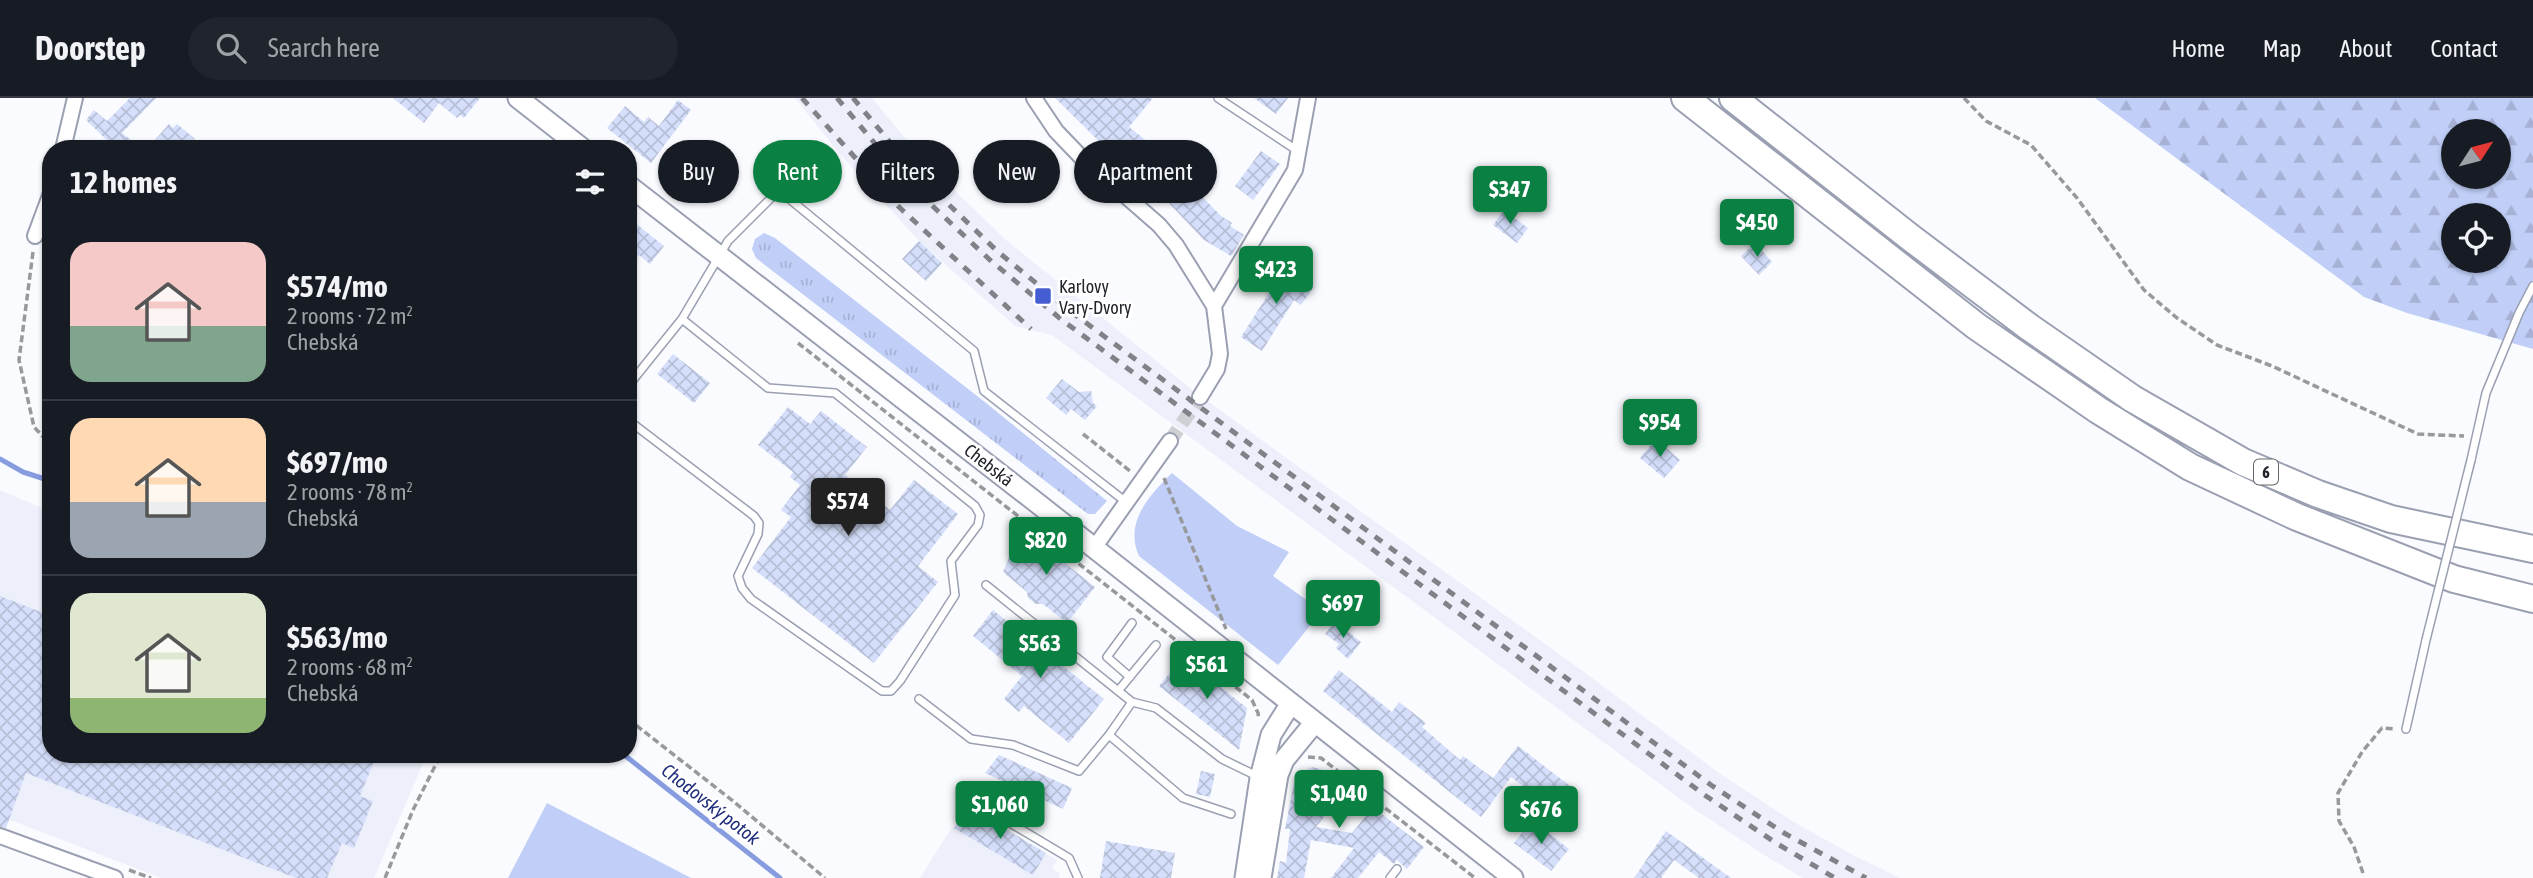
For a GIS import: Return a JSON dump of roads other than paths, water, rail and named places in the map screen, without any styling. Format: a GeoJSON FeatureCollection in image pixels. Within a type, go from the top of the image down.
{"type":"FeatureCollection","features":[{"type":"Feature","properties":{"kind":"highway","name":"6"},"geometry":{"type":"LineString","coordinates":[[1685,98],[1976,326],[2098,410],[2190,467],[2297,517],[2412,561],[2533,582]]}},
{"type":"Feature","properties":{"kind":"highway","name":"6"},"geometry":{"type":"LineString","coordinates":[[1733,98],[1911,239],[2029,327],[2133,399],[2243,462],[2318,494],[2391,519],[2533,549]]}},
{"type":"Feature","properties":{"kind":"highway"},"geometry":{"type":"LineString","coordinates":[[2412,561],[2455,579],[2533,599]]}},
{"type":"Feature","properties":{"kind":"street"},"geometry":{"type":"LineString","coordinates":[[65,140],[75,98]]}},
{"type":"Feature","properties":{"kind":"street"},"geometry":{"type":"LineString","coordinates":[[518,98],[572,140]]}},
{"type":"Feature","properties":{"kind":"street"},"geometry":{"type":"LineString","coordinates":[[1034,98],[1056,131],[1080,156],[1159,225],[1176,245],[1214,306],[1220,354],[1217,369],[1200,397]]}},
{"type":"Feature","properties":{"kind":"street"},"geometry":{"type":"LineString","coordinates":[[1214,306],[1295,170],[1308,98]]}},
{"type":"Feature","properties":{"kind":"street","name":"Chebská"},"geometry":{"type":"LineString","coordinates":[[637,192],[1513,878]]}},
{"type":"Feature","properties":{"kind":"street"},"geometry":{"type":"LineString","coordinates":[[35,236],[42,217]]}},
{"type":"Feature","properties":{"kind":"street"},"geometry":{"type":"LineString","coordinates":[[1094,548],[1170,441]]}},
{"type":"Feature","properties":{"kind":"street"},"geometry":{"type":"LineString","coordinates":[[1245,878],[1260,778],[1271,735],[1291,702]]}},
{"type":"Feature","properties":{"kind":"street"},"geometry":{"type":"LineString","coordinates":[[1261,878],[1278,775],[1284,760],[1315,722]]}},
{"type":"Feature","properties":{"kind":"street"},"geometry":{"type":"LineString","coordinates":[[0,836],[115,878]]}},
{"type":"Feature","properties":{"kind":"lane"},"geometry":{"type":"LineString","coordinates":[[1218,98],[1298,152]]}},
{"type":"Feature","properties":{"kind":"lane"},"geometry":{"type":"LineString","coordinates":[[637,375],[682,319],[728,241],[774,195],[787,197],[974,351],[984,391],[1126,502]]}},
{"type":"Feature","properties":{"kind":"lane"},"geometry":{"type":"LineString","coordinates":[[2406,729],[2486,393],[2533,286]]}},
{"type":"Feature","properties":{"kind":"lane"},"geometry":{"type":"LineString","coordinates":[[637,427],[754,516],[759,523],[758,534],[738,576],[742,588],[751,599],[882,691],[891,691],[956,595],[951,561],[978,525],[980,515],[975,506],[835,393],[768,388],[682,319]]}},
{"type":"Feature","properties":{"kind":"lane"},"geometry":{"type":"LineString","coordinates":[[986,585],[1132,702],[1156,708],[1222,759],[1260,778]]}},
{"type":"Feature","properties":{"kind":"lane"},"geometry":{"type":"LineString","coordinates":[[1130,677],[1107,657],[1132,623]]}},
{"type":"Feature","properties":{"kind":"lane"},"geometry":{"type":"LineString","coordinates":[[1118,691],[1156,645]]}},
{"type":"Feature","properties":{"kind":"lane"},"geometry":{"type":"LineString","coordinates":[[919,699],[971,740],[1013,744],[1079,771],[1132,702]]}},
{"type":"Feature","properties":{"kind":"lane"},"geometry":{"type":"LineString","coordinates":[[1109,735],[1183,798],[1231,814]]}},
{"type":"Feature","properties":{"kind":"lane"},"geometry":{"type":"LineString","coordinates":[[980,805],[1069,858],[1078,878]]}},
{"type":"Feature","properties":{"kind":"lane"},"geometry":{"type":"LineString","coordinates":[[1390,878],[1397,869]]}},
{"type":"Feature","properties":{"kind":"waterway","name":"Chodovský potok"},"geometry":{"type":"LineString","coordinates":[[0,459],[23,472],[42,478]]}},
{"type":"Feature","properties":{"kind":"waterway","name":"Chodovský potok"},"geometry":{"type":"LineString","coordinates":[[634,763],[780,878]]}},
{"type":"Feature","properties":{"kind":"tunnel"},"geometry":{"type":"LineString","coordinates":[[1170,441],[1200,397]]}},
{"type":"Feature","properties":{"kind":"railway"},"geometry":{"type":"LineString","coordinates":[[802,98],[899,207],[1031,329]]}},
{"type":"Feature","properties":{"kind":"railway"},"geometry":{"type":"LineString","coordinates":[[837,98],[906,181],[990,260],[1062,320],[1706,796],[1776,843],[1835,878]]}},
{"type":"Feature","properties":{"kind":"railway"},"geometry":{"type":"LineString","coordinates":[[853,98],[915,172],[997,251],[1070,311],[1711,785],[1784,833],[1866,878]]}},
{"type":"Feature","properties":{"kind":"place","name":"Karlovy Vary-Dvory"},"geometry":{"type":"Point","coordinates":[1043,296]}}]}
